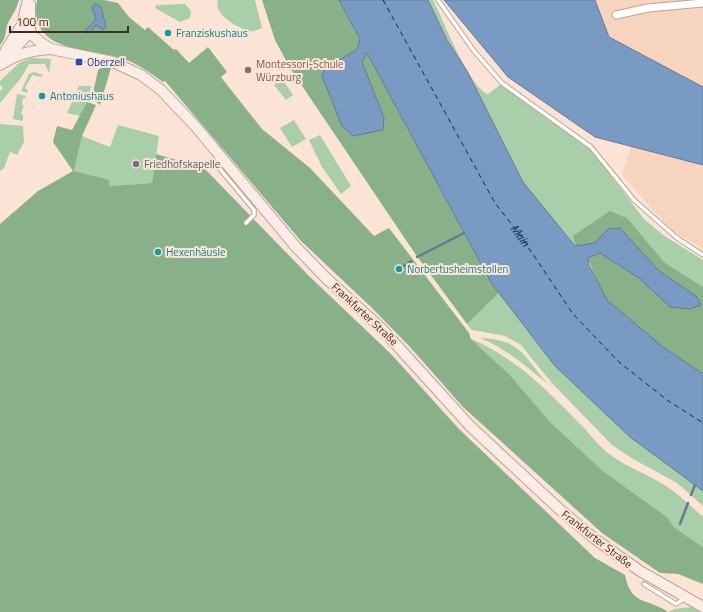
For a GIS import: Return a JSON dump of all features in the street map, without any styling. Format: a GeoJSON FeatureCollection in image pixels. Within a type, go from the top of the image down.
{"type":"FeatureCollection","features":[{"type":"Feature","properties":{"kind":"main road"},"geometry":{"type":"LineString","coordinates":[[0,64],[7,48],[20,28],[29,0]]}},
{"type":"Feature","properties":{"kind":"main road"},"geometry":{"type":"LineString","coordinates":[[0,64],[30,32],[29,0]]}},
{"type":"Feature","properties":{"kind":"main road","name":"Frankfurter Straße"},"geometry":{"type":"LineString","coordinates":[[20,28],[30,32],[40,42],[51,49],[113,62],[142,75],[161,90],[179,108],[296,247],[326,278],[382,329],[438,392],[480,436],[558,508],[595,539],[640,572],[703,607]]}},
{"type":"Feature","properties":{"kind":"main road"},"geometry":{"type":"LineString","coordinates":[[0,64],[18,55],[35,50],[51,49]]}},
{"type":"Feature","properties":{"kind":"street"},"geometry":{"type":"LineString","coordinates":[[616,15],[648,8],[703,3]]}},
{"type":"Feature","properties":{"kind":"lane"},"geometry":{"type":"LineString","coordinates":[[438,0],[474,51],[502,83],[591,146],[634,200],[677,238],[703,255]]}},
{"type":"Feature","properties":{"kind":"lane"},"geometry":{"type":"LineString","coordinates":[[221,157],[215,163],[254,210],[254,215],[246,223]]}},
{"type":"Feature","properties":{"kind":"lane"},"geometry":{"type":"LineString","coordinates":[[644,584],[676,604],[686,598]]}},
{"type":"Feature","properties":{"kind":"shaded area"},"geometry":{"type":"Polygon","coordinates":[[[595,0],[703,0],[703,87],[609,37],[595,0]]]}},
{"type":"Feature","properties":{"kind":"shaded area"},"geometry":{"type":"Polygon","coordinates":[[[631,146],[703,165],[703,249],[672,231],[622,175],[631,146]]]}},
{"type":"Feature","properties":{"kind":"green space"},"geometry":{"type":"Polygon","coordinates":[[[0,0],[19,0],[8,24],[4,39],[0,45],[0,0]]]}},
{"type":"Feature","properties":{"kind":"green space"},"geometry":{"type":"Polygon","coordinates":[[[37,0],[104,0],[118,3],[129,17],[145,30],[148,27],[174,50],[176,49],[189,63],[208,47],[227,72],[221,77],[262,129],[310,168],[374,236],[389,228],[469,333],[471,339],[510,375],[550,422],[603,471],[667,517],[674,527],[703,547],[703,584],[678,574],[660,573],[602,533],[463,407],[410,347],[371,307],[301,241],[165,81],[163,82],[129,61],[115,56],[67,46],[53,40],[43,31],[37,18],[37,0]]]}},
{"type":"Feature","properties":{"kind":"green space"},"geometry":{"type":"Polygon","coordinates":[[[218,0],[255,0],[262,28],[250,31],[233,24],[219,11],[217,6],[218,0]]]}},
{"type":"Feature","properties":{"kind":"green space"},"geometry":{"type":"Polygon","coordinates":[[[262,0],[339,0],[360,39],[357,49],[325,69],[384,118],[362,62],[367,53],[492,284],[499,293],[467,324],[416,255],[290,68],[275,40],[262,0]]]}},
{"type":"Feature","properties":{"kind":"green space"},"geometry":{"type":"Polygon","coordinates":[[[428,0],[433,0],[457,52],[473,79],[481,89],[488,94],[500,85],[542,112],[591,150],[644,219],[663,235],[703,260],[703,287],[664,262],[642,237],[575,246],[523,182],[467,71],[447,40],[428,0]]]}},
{"type":"Feature","properties":{"kind":"green space"},"geometry":{"type":"Polygon","coordinates":[[[185,4],[191,11],[190,18],[180,22],[155,8],[156,5],[185,4]]]}},
{"type":"Feature","properties":{"kind":"green space"},"geometry":{"type":"Polygon","coordinates":[[[31,58],[51,59],[49,73],[45,64],[29,64],[21,78],[0,103],[0,91],[3,88],[0,81],[19,63],[31,58]]]}},
{"type":"Feature","properties":{"kind":"green space"},"geometry":{"type":"Polygon","coordinates":[[[103,67],[111,68],[100,105],[92,98],[98,70],[103,67]]]}},
{"type":"Feature","properties":{"kind":"green space"},"geometry":{"type":"Polygon","coordinates":[[[34,72],[43,75],[41,77],[32,75],[25,88],[28,90],[27,93],[21,91],[29,74],[34,72]]]}},
{"type":"Feature","properties":{"kind":"green space"},"geometry":{"type":"Polygon","coordinates":[[[282,79],[293,95],[286,100],[274,85],[282,79]]]}},
{"type":"Feature","properties":{"kind":"green space"},"geometry":{"type":"Polygon","coordinates":[[[79,86],[91,86],[87,102],[80,116],[67,113],[79,86]]]}},
{"type":"Feature","properties":{"kind":"green space"},"geometry":{"type":"Polygon","coordinates":[[[17,94],[26,96],[23,98],[22,105],[24,105],[21,114],[23,115],[23,121],[13,119],[17,94]]]}},
{"type":"Feature","properties":{"kind":"green space"},"geometry":{"type":"Polygon","coordinates":[[[87,102],[96,105],[82,136],[74,171],[109,180],[109,186],[152,183],[156,154],[204,168],[309,276],[391,354],[459,429],[595,558],[625,575],[631,592],[636,597],[668,612],[0,612],[0,224],[38,191],[73,171],[53,142],[57,126],[72,130],[87,102]]]}},
{"type":"Feature","properties":{"kind":"green space"},"geometry":{"type":"Polygon","coordinates":[[[294,120],[306,139],[292,147],[280,128],[294,120]]]}},
{"type":"Feature","properties":{"kind":"green space"},"geometry":{"type":"Polygon","coordinates":[[[0,124],[23,126],[24,142],[17,155],[10,152],[4,168],[0,171],[0,124]]]}},
{"type":"Feature","properties":{"kind":"green space"},"geometry":{"type":"Polygon","coordinates":[[[118,125],[159,136],[152,183],[109,186],[74,171],[82,136],[110,147],[118,125]]]}},
{"type":"Feature","properties":{"kind":"green space"},"geometry":{"type":"Polygon","coordinates":[[[320,135],[351,186],[341,194],[322,167],[309,140],[320,135]]]}},
{"type":"Feature","properties":{"kind":"green space"},"geometry":{"type":"Polygon","coordinates":[[[610,211],[627,218],[664,262],[703,287],[703,374],[663,348],[606,302],[587,257],[595,243],[576,246],[573,236],[610,211]]]}},
{"type":"Feature","properties":{"kind":"green space"},"geometry":{"type":"Polygon","coordinates":[[[499,293],[555,366],[630,437],[703,491],[703,506],[677,483],[633,459],[612,445],[551,382],[521,345],[505,336],[472,330],[467,324],[499,293]]]}},
{"type":"Feature","properties":{"kind":"green space"},"geometry":{"type":"Polygon","coordinates":[[[480,338],[494,339],[513,346],[527,358],[548,384],[507,352],[480,338]]]}},
{"type":"Feature","properties":{"kind":"green space"},"geometry":{"type":"Polygon","coordinates":[[[471,339],[503,356],[532,378],[546,390],[608,453],[620,462],[667,487],[688,503],[703,517],[703,547],[674,527],[667,517],[603,471],[550,422],[510,375],[471,339]]]}},
{"type":"Feature","properties":{"kind":"green space"},"geometry":{"type":"Polygon","coordinates":[[[691,607],[701,612],[668,612],[674,609],[691,607]]]}},
{"type":"Feature","properties":{"kind":"water","name":"Main"},"geometry":{"type":"Polygon","coordinates":[[[339,0],[428,0],[447,40],[467,71],[523,182],[575,246],[595,243],[608,229],[620,228],[658,270],[697,297],[701,305],[690,309],[670,307],[639,278],[600,253],[588,258],[589,265],[607,300],[663,347],[703,374],[703,491],[630,437],[555,366],[492,284],[367,53],[362,62],[384,118],[383,130],[353,136],[342,126],[322,76],[325,69],[357,49],[360,39],[339,0]]]}},
{"type":"Feature","properties":{"kind":"water"},"geometry":{"type":"Polygon","coordinates":[[[444,0],[595,0],[609,37],[703,87],[703,165],[595,137],[508,77],[444,0]]]}},
{"type":"Feature","properties":{"kind":"water"},"geometry":{"type":"Polygon","coordinates":[[[96,4],[101,7],[106,27],[103,30],[96,25],[91,32],[86,33],[86,30],[96,19],[92,7],[96,4]]]}},
{"type":"Feature","properties":{"kind":"waterway"},"geometry":{"type":"LineString","coordinates":[[417,257],[464,233]]}},
{"type":"Feature","properties":{"kind":"waterway"},"geometry":{"type":"LineString","coordinates":[[404,266],[411,261]]}},
{"type":"Feature","properties":{"kind":"waterway"},"geometry":{"type":"LineString","coordinates":[[691,495],[695,485]]}},
{"type":"Feature","properties":{"kind":"waterway"},"geometry":{"type":"LineString","coordinates":[[680,524],[688,503]]}},
{"type":"Feature","properties":{"kind":"ferry route"},"geometry":{"type":"LineString","coordinates":[[383,0],[495,203],[520,235],[573,314],[619,362],[667,400],[703,423]]}},
{"type":"Feature","properties":{"kind":"place","name":"Franziskushaus"},"geometry":{"type":"Point","coordinates":[168,33]}},
{"type":"Feature","properties":{"kind":"place","name":"Oberzell"},"geometry":{"type":"Point","coordinates":[79,62]}},
{"type":"Feature","properties":{"kind":"place","name":"Montessori-Schule Würzburg"},"geometry":{"type":"Point","coordinates":[248,70]}},
{"type":"Feature","properties":{"kind":"place","name":"Antoniushaus"},"geometry":{"type":"Point","coordinates":[42,96]}},
{"type":"Feature","properties":{"kind":"place","name":"Friedhofskapelle"},"geometry":{"type":"Point","coordinates":[136,164]}},
{"type":"Feature","properties":{"kind":"place","name":"Hexenhäusle"},"geometry":{"type":"Point","coordinates":[158,252]}},
{"type":"Feature","properties":{"kind":"place","name":"Norbertusheimstollen"},"geometry":{"type":"Point","coordinates":[399,269]}}]}
